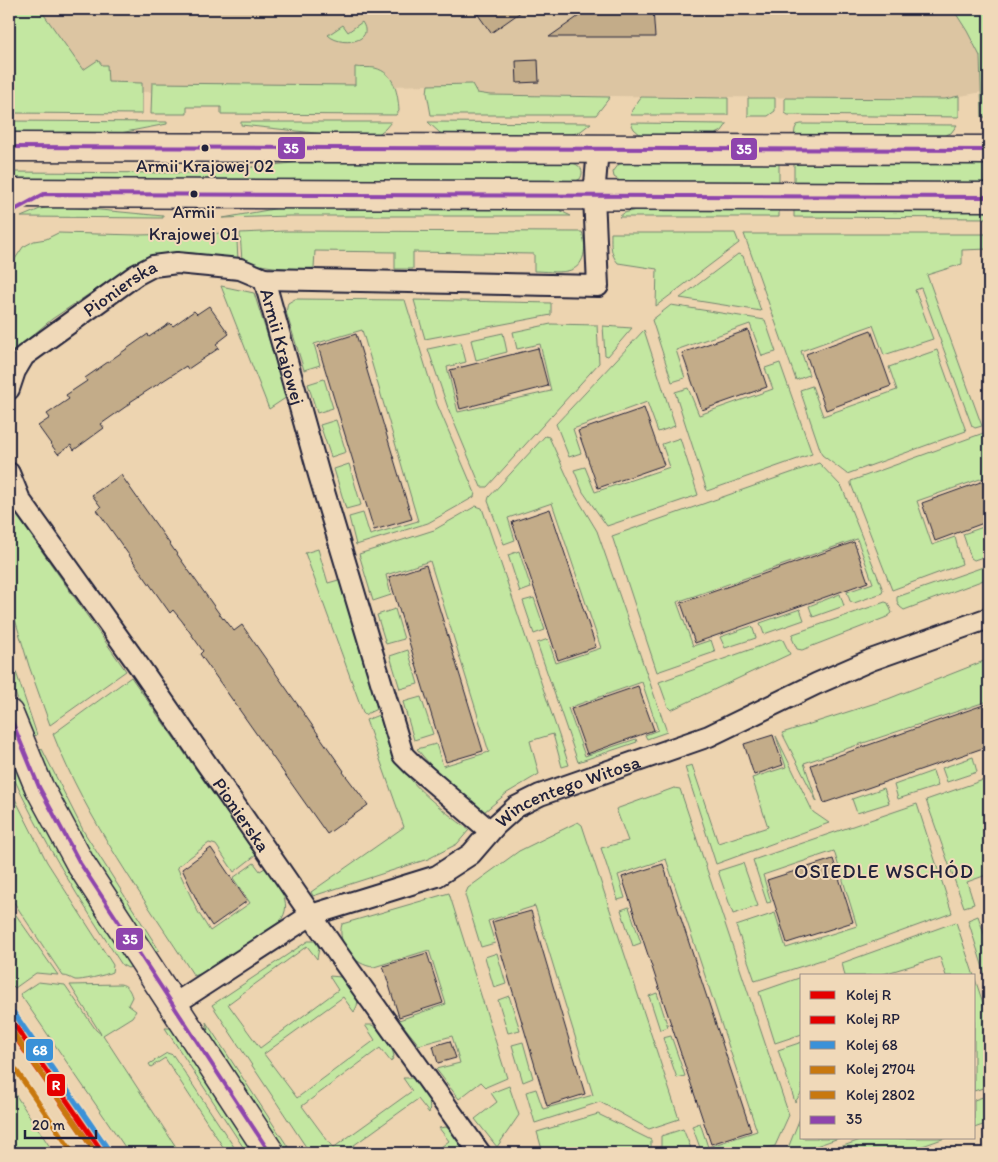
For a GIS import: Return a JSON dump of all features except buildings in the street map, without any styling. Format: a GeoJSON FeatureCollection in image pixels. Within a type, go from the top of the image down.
{"type":"FeatureCollection","features":[{"type":"Feature","properties":{"kind":"street"},"geometry":{"type":"LineString","coordinates":[[9,146],[989,150]]}},
{"type":"Feature","properties":{"kind":"street","name":"Armii Krajowej"},"geometry":{"type":"LineString","coordinates":[[490,831],[403,755],[319,475],[264,279],[598,286],[594,196],[598,149]]}},
{"type":"Feature","properties":{"kind":"street"},"geometry":{"type":"LineString","coordinates":[[9,193],[989,197]]}},
{"type":"Feature","properties":{"kind":"street"},"geometry":{"type":"LineString","coordinates":[[9,213],[44,194]]}},
{"type":"Feature","properties":{"kind":"street","name":"Pionierska"},"geometry":{"type":"LineString","coordinates":[[9,389],[14,371],[24,356],[136,275],[154,266],[177,263],[215,265],[240,269],[264,279]]}},
{"type":"Feature","properties":{"kind":"street","name":"Pionierska"},"geometry":{"type":"LineString","coordinates":[[9,473],[20,500],[480,1153]]}},
{"type":"Feature","properties":{"kind":"street","name":"Wincentego Witosa"},"geometry":{"type":"LineString","coordinates":[[173,1005],[311,915],[437,876],[470,854],[490,831],[516,808],[540,795],[709,736],[816,684],[872,660],[989,618]]}},
{"type":"Feature","properties":{"kind":"street"},"geometry":{"type":"LineString","coordinates":[[9,714],[39,788],[76,856],[270,1153]]}},
{"type":"Feature","properties":{"kind":"shaded area"},"geometry":{"type":"Polygon","coordinates":[[[9,9],[953,9],[980,56],[982,92],[945,99],[490,95],[477,93],[471,84],[142,92],[106,89],[9,9]]]}},
{"type":"Feature","properties":{"kind":"green space"},"geometry":{"type":"Polygon","coordinates":[[[9,9],[40,9],[83,70],[98,60],[102,65],[107,65],[108,82],[142,83],[142,114],[9,113],[9,9]]]}},
{"type":"Feature","properties":{"kind":"green space"},"geometry":{"type":"Polygon","coordinates":[[[953,9],[989,9],[989,117],[982,117],[980,56],[953,9]]]}},
{"type":"Feature","properties":{"kind":"green space"},"geometry":{"type":"Polygon","coordinates":[[[362,22],[365,29],[364,35],[360,39],[347,42],[333,39],[328,35],[343,25],[348,32],[362,22]]]}},
{"type":"Feature","properties":{"kind":"green space"},"geometry":{"type":"Polygon","coordinates":[[[355,67],[375,68],[387,74],[394,85],[398,98],[399,111],[396,115],[221,114],[221,107],[187,107],[187,114],[151,114],[152,83],[355,85],[355,67]]]}},
{"type":"Feature","properties":{"kind":"green space"},"geometry":{"type":"Polygon","coordinates":[[[472,84],[477,93],[490,95],[610,97],[596,115],[431,115],[427,93],[428,85],[472,84]]]}},
{"type":"Feature","properties":{"kind":"green space"},"geometry":{"type":"Polygon","coordinates":[[[959,96],[959,117],[788,115],[785,113],[785,98],[945,99],[959,96]]]}},
{"type":"Feature","properties":{"kind":"green space"},"geometry":{"type":"Polygon","coordinates":[[[641,97],[728,98],[728,115],[631,115],[632,110],[641,97]]]}},
{"type":"Feature","properties":{"kind":"green space"},"geometry":{"type":"Polygon","coordinates":[[[748,98],[775,98],[775,111],[768,116],[748,116],[748,98]]]}},
{"type":"Feature","properties":{"kind":"green space"},"geometry":{"type":"Polygon","coordinates":[[[9,121],[167,122],[167,124],[115,134],[9,134],[9,121]]]}},
{"type":"Feature","properties":{"kind":"green space"},"geometry":{"type":"Polygon","coordinates":[[[241,122],[391,122],[377,135],[334,135],[241,125],[241,122]]]}},
{"type":"Feature","properties":{"kind":"green space"},"geometry":{"type":"Polygon","coordinates":[[[428,122],[591,123],[581,131],[568,136],[447,135],[440,133],[428,122]]]}},
{"type":"Feature","properties":{"kind":"green space"},"geometry":{"type":"Polygon","coordinates":[[[631,123],[727,124],[722,131],[712,136],[642,136],[634,129],[631,123]]]}},
{"type":"Feature","properties":{"kind":"green space"},"geometry":{"type":"Polygon","coordinates":[[[797,125],[957,125],[951,133],[940,137],[794,137],[797,125]]]}},
{"type":"Feature","properties":{"kind":"green space"},"geometry":{"type":"Polygon","coordinates":[[[303,162],[569,162],[582,170],[582,175],[580,179],[574,182],[9,180],[9,172],[191,173],[303,162]]]}},
{"type":"Feature","properties":{"kind":"green space"},"geometry":{"type":"Polygon","coordinates":[[[779,163],[779,183],[623,183],[614,177],[613,172],[619,164],[779,163]]]}},
{"type":"Feature","properties":{"kind":"green space"},"geometry":{"type":"Polygon","coordinates":[[[794,163],[989,164],[989,185],[794,184],[794,163]]]}},
{"type":"Feature","properties":{"kind":"green space"},"geometry":{"type":"Polygon","coordinates":[[[58,206],[163,216],[163,218],[21,217],[40,209],[58,206]]]}},
{"type":"Feature","properties":{"kind":"green space"},"geometry":{"type":"Polygon","coordinates":[[[285,207],[554,208],[571,216],[290,216],[223,218],[285,207]]]}},
{"type":"Feature","properties":{"kind":"green space"},"geometry":{"type":"Polygon","coordinates":[[[636,210],[779,210],[779,217],[619,217],[624,213],[636,210]]]}},
{"type":"Feature","properties":{"kind":"green space"},"geometry":{"type":"Polygon","coordinates":[[[794,210],[989,211],[989,218],[794,217],[794,210]]]}},
{"type":"Feature","properties":{"kind":"green space"},"geometry":{"type":"Polygon","coordinates":[[[284,231],[582,232],[584,256],[578,266],[559,272],[534,271],[534,254],[413,252],[413,269],[395,269],[395,252],[315,251],[314,268],[296,269],[242,261],[240,233],[284,231]]]}},
{"type":"Feature","properties":{"kind":"green space"},"geometry":{"type":"Polygon","coordinates":[[[58,233],[138,235],[231,233],[237,241],[238,260],[200,254],[174,253],[149,257],[137,262],[52,319],[21,345],[9,364],[9,268],[23,247],[58,233]]]}},
{"type":"Feature","properties":{"kind":"green space"},"geometry":{"type":"Polygon","coordinates":[[[611,233],[735,233],[739,243],[656,306],[657,269],[618,263],[612,253],[611,233]]]}},
{"type":"Feature","properties":{"kind":"green space"},"geometry":{"type":"Polygon","coordinates":[[[744,234],[989,234],[989,249],[962,250],[962,264],[927,275],[982,426],[975,428],[972,426],[921,288],[915,290],[933,339],[884,355],[873,325],[801,351],[809,375],[796,380],[744,234]]]}},
{"type":"Feature","properties":{"kind":"green space"},"geometry":{"type":"Polygon","coordinates":[[[738,254],[743,256],[761,311],[680,298],[738,254]]]}},
{"type":"Feature","properties":{"kind":"green space"},"geometry":{"type":"Polygon","coordinates":[[[221,286],[254,293],[287,397],[269,409],[221,286]]]}},
{"type":"Feature","properties":{"kind":"green space"},"geometry":{"type":"Polygon","coordinates":[[[295,299],[405,300],[437,404],[475,493],[474,497],[428,523],[356,545],[349,517],[363,513],[370,535],[418,521],[362,330],[314,344],[320,365],[304,370],[286,312],[288,303],[295,299]]]}},
{"type":"Feature","properties":{"kind":"green space"},"geometry":{"type":"Polygon","coordinates":[[[414,300],[551,303],[551,315],[425,339],[414,300]]]}},
{"type":"Feature","properties":{"kind":"green space"},"geometry":{"type":"Polygon","coordinates":[[[671,305],[765,320],[776,352],[762,356],[750,324],[676,350],[685,378],[672,382],[652,320],[671,305]]]}},
{"type":"Feature","properties":{"kind":"green space"},"geometry":{"type":"Polygon","coordinates":[[[551,324],[597,325],[599,363],[487,487],[481,487],[448,408],[428,349],[461,342],[466,362],[447,367],[458,412],[551,391],[540,344],[517,349],[513,332],[551,324]]]}},
{"type":"Feature","properties":{"kind":"green space"},"geometry":{"type":"Polygon","coordinates":[[[603,326],[632,328],[608,356],[605,355],[603,326]]]}},
{"type":"Feature","properties":{"kind":"green space"},"geometry":{"type":"Polygon","coordinates":[[[644,330],[675,426],[658,432],[647,402],[573,429],[581,453],[569,457],[556,424],[644,330]]]}},
{"type":"Feature","properties":{"kind":"green space"},"geometry":{"type":"Polygon","coordinates":[[[503,333],[507,352],[476,360],[471,340],[503,333]]]}},
{"type":"Feature","properties":{"kind":"green space"},"geometry":{"type":"Polygon","coordinates":[[[937,350],[966,431],[847,474],[822,455],[800,390],[812,386],[823,416],[897,390],[889,367],[937,350]]]}},
{"type":"Feature","properties":{"kind":"green space"},"geometry":{"type":"Polygon","coordinates":[[[780,363],[812,454],[707,491],[675,392],[688,388],[699,415],[773,389],[765,368],[780,363]]]}},
{"type":"Feature","properties":{"kind":"green space"},"geometry":{"type":"Polygon","coordinates":[[[324,379],[333,408],[317,413],[308,384],[324,379]]]}},
{"type":"Feature","properties":{"kind":"green space"},"geometry":{"type":"Polygon","coordinates":[[[336,420],[346,452],[331,457],[320,425],[336,420]]]}},
{"type":"Feature","properties":{"kind":"green space"},"geometry":{"type":"Polygon","coordinates":[[[989,431],[989,476],[917,501],[932,545],[955,537],[962,564],[892,590],[851,481],[989,431]]]}},
{"type":"Feature","properties":{"kind":"green space"},"geometry":{"type":"Polygon","coordinates":[[[545,436],[549,437],[576,496],[597,531],[667,732],[647,739],[645,735],[658,730],[642,682],[568,708],[585,756],[636,739],[637,742],[578,762],[537,643],[548,639],[556,663],[601,648],[552,503],[508,518],[515,540],[504,544],[488,501],[489,497],[545,436]]]}},
{"type":"Feature","properties":{"kind":"green space"},"geometry":{"type":"Polygon","coordinates":[[[680,438],[698,495],[607,526],[583,492],[574,470],[585,467],[595,492],[670,467],[662,444],[680,438]]]}},
{"type":"Feature","properties":{"kind":"green space"},"geometry":{"type":"Polygon","coordinates":[[[819,463],[842,487],[883,590],[882,593],[854,603],[850,601],[847,592],[873,583],[857,539],[677,602],[693,646],[711,640],[715,652],[657,672],[612,536],[819,463]]]}},
{"type":"Feature","properties":{"kind":"green space"},"geometry":{"type":"Polygon","coordinates":[[[349,464],[361,505],[346,509],[334,469],[349,464]]]}},
{"type":"Feature","properties":{"kind":"green space"},"geometry":{"type":"Polygon","coordinates":[[[9,501],[13,510],[126,671],[50,725],[29,666],[9,592],[9,501]]]}},
{"type":"Feature","properties":{"kind":"green space"},"geometry":{"type":"Polygon","coordinates":[[[476,506],[482,508],[569,765],[562,767],[553,734],[530,741],[539,774],[507,793],[484,812],[449,783],[417,749],[436,744],[443,766],[489,752],[430,561],[386,575],[391,595],[373,601],[359,554],[434,530],[476,506]]]}},
{"type":"Feature","properties":{"kind":"green space"},"geometry":{"type":"Polygon","coordinates":[[[989,525],[989,555],[974,560],[971,558],[963,534],[989,525]]]}},
{"type":"Feature","properties":{"kind":"green space"},"geometry":{"type":"Polygon","coordinates":[[[318,549],[328,583],[342,579],[381,707],[364,715],[305,553],[318,549]]]}},
{"type":"Feature","properties":{"kind":"green space"},"geometry":{"type":"Polygon","coordinates":[[[519,551],[531,588],[520,592],[508,555],[519,551]]]}},
{"type":"Feature","properties":{"kind":"green space"},"geometry":{"type":"Polygon","coordinates":[[[989,565],[989,578],[904,610],[897,601],[897,597],[989,565]]]}},
{"type":"Feature","properties":{"kind":"green space"},"geometry":{"type":"Polygon","coordinates":[[[840,594],[844,606],[813,617],[809,606],[840,594]]]}},
{"type":"Feature","properties":{"kind":"green space"},"geometry":{"type":"Polygon","coordinates":[[[534,598],[545,630],[534,634],[523,601],[534,598]]]}},
{"type":"Feature","properties":{"kind":"green space"},"geometry":{"type":"Polygon","coordinates":[[[885,602],[888,603],[892,613],[887,617],[802,650],[797,649],[792,638],[793,634],[885,602]]]}},
{"type":"Feature","properties":{"kind":"green space"},"geometry":{"type":"Polygon","coordinates":[[[395,609],[404,639],[386,644],[377,615],[395,609]]]}},
{"type":"Feature","properties":{"kind":"green space"},"geometry":{"type":"Polygon","coordinates":[[[800,609],[804,620],[764,634],[760,623],[800,609]]]}},
{"type":"Feature","properties":{"kind":"green space"},"geometry":{"type":"Polygon","coordinates":[[[752,626],[756,638],[725,648],[720,637],[752,626]]]}},
{"type":"Feature","properties":{"kind":"green space"},"geometry":{"type":"Polygon","coordinates":[[[780,639],[783,640],[790,654],[671,710],[668,707],[659,682],[780,639]]]}},
{"type":"Feature","properties":{"kind":"green space"},"geometry":{"type":"Polygon","coordinates":[[[408,650],[418,684],[400,689],[390,656],[408,650]]]}},
{"type":"Feature","properties":{"kind":"green space"},"geometry":{"type":"Polygon","coordinates":[[[9,651],[37,735],[31,737],[9,676],[9,651]]]}},
{"type":"Feature","properties":{"kind":"green space"},"geometry":{"type":"Polygon","coordinates":[[[989,659],[989,703],[988,701],[804,763],[817,802],[782,733],[888,699],[989,659]]]}},
{"type":"Feature","properties":{"kind":"green space"},"geometry":{"type":"Polygon","coordinates":[[[131,677],[256,855],[234,872],[216,845],[209,843],[177,867],[198,912],[210,931],[250,903],[233,878],[254,863],[260,871],[265,868],[284,896],[285,911],[276,926],[205,972],[194,976],[99,828],[82,798],[53,734],[131,677]]]}},
{"type":"Feature","properties":{"kind":"green space"},"geometry":{"type":"Polygon","coordinates":[[[421,697],[433,734],[414,740],[403,702],[421,697]]]}},
{"type":"Feature","properties":{"kind":"green space"},"geometry":{"type":"Polygon","coordinates":[[[384,713],[393,749],[401,766],[427,796],[469,830],[457,844],[428,859],[313,896],[311,892],[404,827],[366,720],[384,713]]]}},
{"type":"Feature","properties":{"kind":"green space"},"geometry":{"type":"Polygon","coordinates":[[[776,736],[813,812],[829,823],[716,864],[685,767],[692,765],[718,843],[768,827],[752,778],[786,767],[776,736]]]}},
{"type":"Feature","properties":{"kind":"green space"},"geometry":{"type":"Polygon","coordinates":[[[42,749],[84,832],[159,950],[154,952],[93,858],[58,796],[37,751],[42,749]]]}},
{"type":"Feature","properties":{"kind":"green space"},"geometry":{"type":"Polygon","coordinates":[[[973,757],[977,772],[947,782],[942,768],[973,757]]]}},
{"type":"Feature","properties":{"kind":"green space"},"geometry":{"type":"Polygon","coordinates":[[[14,761],[31,801],[61,857],[132,967],[128,968],[122,965],[48,845],[10,770],[9,766],[14,761]]]}},
{"type":"Feature","properties":{"kind":"green space"},"geometry":{"type":"Polygon","coordinates":[[[933,771],[938,786],[898,799],[894,785],[933,771]]]}},
{"type":"Feature","properties":{"kind":"green space"},"geometry":{"type":"Polygon","coordinates":[[[989,778],[989,874],[967,882],[974,904],[964,907],[926,800],[989,778]]]}},
{"type":"Feature","properties":{"kind":"green space"},"geometry":{"type":"Polygon","coordinates":[[[9,787],[47,862],[113,965],[112,972],[94,978],[78,980],[63,976],[9,895],[9,787]]]}},
{"type":"Feature","properties":{"kind":"green space"},"geometry":{"type":"Polygon","coordinates":[[[674,788],[680,789],[789,1115],[775,1146],[744,1153],[702,1153],[692,1126],[700,1123],[708,1147],[757,1131],[666,859],[618,875],[625,898],[618,900],[601,848],[628,841],[616,809],[674,788]]]}},
{"type":"Feature","properties":{"kind":"green space"},"geometry":{"type":"Polygon","coordinates":[[[884,788],[889,803],[857,813],[852,799],[884,788]]]}},
{"type":"Feature","properties":{"kind":"green space"},"geometry":{"type":"Polygon","coordinates":[[[917,804],[952,913],[834,956],[755,981],[736,926],[775,913],[786,948],[857,926],[834,851],[763,875],[771,902],[767,903],[753,860],[917,804]]]}},
{"type":"Feature","properties":{"kind":"green space"},"geometry":{"type":"Polygon","coordinates":[[[578,822],[582,825],[679,1119],[649,1129],[600,1102],[535,1123],[526,1092],[536,1089],[543,1109],[593,1095],[535,906],[488,921],[495,943],[481,947],[465,895],[468,888],[519,851],[578,822]]]}},
{"type":"Feature","properties":{"kind":"green space"},"geometry":{"type":"Polygon","coordinates":[[[743,863],[758,906],[733,914],[718,871],[743,863]]]}},
{"type":"Feature","properties":{"kind":"green space"},"geometry":{"type":"Polygon","coordinates":[[[449,893],[507,1078],[486,1087],[481,1082],[459,1099],[436,1069],[460,1063],[452,1036],[419,1045],[399,1020],[446,1004],[429,950],[374,967],[367,966],[360,963],[349,953],[344,946],[341,932],[342,924],[449,893]]]}},
{"type":"Feature","properties":{"kind":"green space"},"geometry":{"type":"Polygon","coordinates":[[[9,905],[58,975],[36,973],[15,988],[13,986],[9,989],[9,905]]]}},
{"type":"Feature","properties":{"kind":"green space"},"geometry":{"type":"Polygon","coordinates":[[[629,907],[641,943],[633,946],[621,910],[629,907]]]}},
{"type":"Feature","properties":{"kind":"green space"},"geometry":{"type":"Polygon","coordinates":[[[978,916],[989,948],[989,987],[968,920],[978,916]]]}},
{"type":"Feature","properties":{"kind":"green space"},"geometry":{"type":"Polygon","coordinates":[[[956,922],[973,974],[945,974],[940,957],[884,974],[845,974],[842,963],[956,922]]]}},
{"type":"Feature","properties":{"kind":"green space"},"geometry":{"type":"Polygon","coordinates":[[[308,941],[315,941],[319,948],[317,959],[307,946],[228,1004],[260,1048],[338,990],[329,976],[341,977],[358,1000],[357,1006],[354,1012],[343,997],[264,1054],[297,1098],[375,1040],[365,1025],[372,1025],[377,1028],[392,1049],[394,1056],[391,1062],[380,1048],[302,1106],[333,1148],[412,1091],[403,1078],[411,1078],[420,1084],[428,1098],[430,1109],[429,1113],[418,1099],[343,1153],[310,1153],[212,1005],[308,941]]]}},
{"type":"Feature","properties":{"kind":"green space"},"geometry":{"type":"Polygon","coordinates":[[[497,953],[506,984],[494,988],[485,957],[497,953]]]}},
{"type":"Feature","properties":{"kind":"green space"},"geometry":{"type":"Polygon","coordinates":[[[800,978],[800,1035],[775,1043],[759,992],[800,978]]]}},
{"type":"Feature","properties":{"kind":"green space"},"geometry":{"type":"Polygon","coordinates":[[[38,982],[65,985],[96,1030],[101,1034],[70,985],[120,984],[128,988],[132,997],[128,1005],[136,1011],[132,1017],[103,1035],[180,1153],[129,1153],[20,994],[38,982]]]}},
{"type":"Feature","properties":{"kind":"green space"},"geometry":{"type":"Polygon","coordinates":[[[976,982],[989,1021],[989,1086],[976,1090],[976,982]]]}},
{"type":"Feature","properties":{"kind":"green space"},"geometry":{"type":"Polygon","coordinates":[[[657,993],[668,1027],[660,1030],[649,996],[657,993]]]}},
{"type":"Feature","properties":{"kind":"green space"},"geometry":{"type":"Polygon","coordinates":[[[509,996],[520,1030],[508,1033],[498,1000],[509,996]]]}},
{"type":"Feature","properties":{"kind":"green space"},"geometry":{"type":"Polygon","coordinates":[[[206,1022],[292,1153],[286,1153],[209,1035],[206,1022]]]}},
{"type":"Feature","properties":{"kind":"green space"},"geometry":{"type":"Polygon","coordinates":[[[165,1028],[170,1028],[177,1034],[255,1153],[247,1153],[165,1028]]]}},
{"type":"Feature","properties":{"kind":"green space"},"geometry":{"type":"Polygon","coordinates":[[[671,1036],[685,1076],[677,1078],[663,1038],[671,1036]]]}},
{"type":"Feature","properties":{"kind":"green space"},"geometry":{"type":"Polygon","coordinates":[[[523,1042],[533,1078],[523,1082],[512,1045],[523,1042]]]}},
{"type":"Feature","properties":{"kind":"green space"},"geometry":{"type":"Polygon","coordinates":[[[800,1043],[800,1095],[795,1102],[778,1050],[800,1043]]]}},
{"type":"Feature","properties":{"kind":"green space"},"geometry":{"type":"Polygon","coordinates":[[[167,1053],[173,1055],[238,1153],[227,1153],[165,1058],[151,1067],[149,1064],[167,1053]]]}},
{"type":"Feature","properties":{"kind":"green space"},"geometry":{"type":"Polygon","coordinates":[[[9,1085],[54,1153],[9,1153],[9,1085]]]}},
{"type":"Feature","properties":{"kind":"green space"},"geometry":{"type":"Polygon","coordinates":[[[509,1086],[519,1115],[497,1147],[475,1119],[497,1102],[491,1093],[509,1086]]]}},
{"type":"Feature","properties":{"kind":"green space"},"geometry":{"type":"Polygon","coordinates":[[[989,1095],[989,1123],[976,1127],[976,1099],[989,1095]]]}},
{"type":"Feature","properties":{"kind":"green space"},"geometry":{"type":"Polygon","coordinates":[[[598,1114],[651,1140],[651,1153],[608,1153],[606,1147],[587,1153],[543,1153],[537,1132],[598,1114]]]}},
{"type":"Feature","properties":{"kind":"green space"},"geometry":{"type":"Polygon","coordinates":[[[800,1118],[800,1140],[833,1140],[796,1153],[786,1153],[800,1118]]]}},
{"type":"Feature","properties":{"kind":"green space"},"geometry":{"type":"Polygon","coordinates":[[[446,1127],[454,1133],[466,1153],[457,1153],[455,1150],[450,1153],[433,1153],[449,1141],[439,1128],[446,1127]]]}},
{"type":"Feature","properties":{"kind":"green space"},"geometry":{"type":"Polygon","coordinates":[[[683,1129],[693,1153],[661,1153],[661,1136],[683,1129]]]}},
{"type":"Feature","properties":{"kind":"green space"},"geometry":{"type":"Polygon","coordinates":[[[860,1140],[939,1140],[903,1153],[823,1153],[860,1140]]]}},
{"type":"Feature","properties":{"kind":"rail line","name":"68"},"geometry":{"type":"LineString","coordinates":[[14,1013],[108,1149]]}},
{"type":"Feature","properties":{"kind":"rail line","name":"R"},"geometry":{"type":"LineString","coordinates":[[9,1017],[103,1153]]}},
{"type":"Feature","properties":{"kind":"rail line","name":"RP"},"geometry":{"type":"LineString","coordinates":[[9,1028],[96,1153]]}},
{"type":"Feature","properties":{"kind":"rail line","name":"2704"},"geometry":{"type":"LineString","coordinates":[[14,1034],[93,1149]]}},
{"type":"Feature","properties":{"kind":"rail line","name":"2802"},"geometry":{"type":"LineString","coordinates":[[9,1060],[73,1153]]}},
{"type":"Feature","properties":{"kind":"transit line","name":"35"},"geometry":{"type":"LineString","coordinates":[[9,147],[989,150]]}},
{"type":"Feature","properties":{"kind":"transit line","name":"35"},"geometry":{"type":"LineString","coordinates":[[9,213],[44,194],[989,197]]}},
{"type":"Feature","properties":{"kind":"transit line","name":"35"},"geometry":{"type":"LineString","coordinates":[[9,714],[39,787],[80,863],[270,1153]]}},
{"type":"Feature","properties":{"kind":"place","name":"Armii Krajowej 02"},"geometry":{"type":"Point","coordinates":[205,148]}},
{"type":"Feature","properties":{"kind":"place","name":"Armii Krajowej 01"},"geometry":{"type":"Point","coordinates":[194,194]}},
{"type":"Feature","properties":{"kind":"district","name":"OSIEDLE WSCHÓD"},"geometry":{"type":"Point","coordinates":[884,871]}}]}
